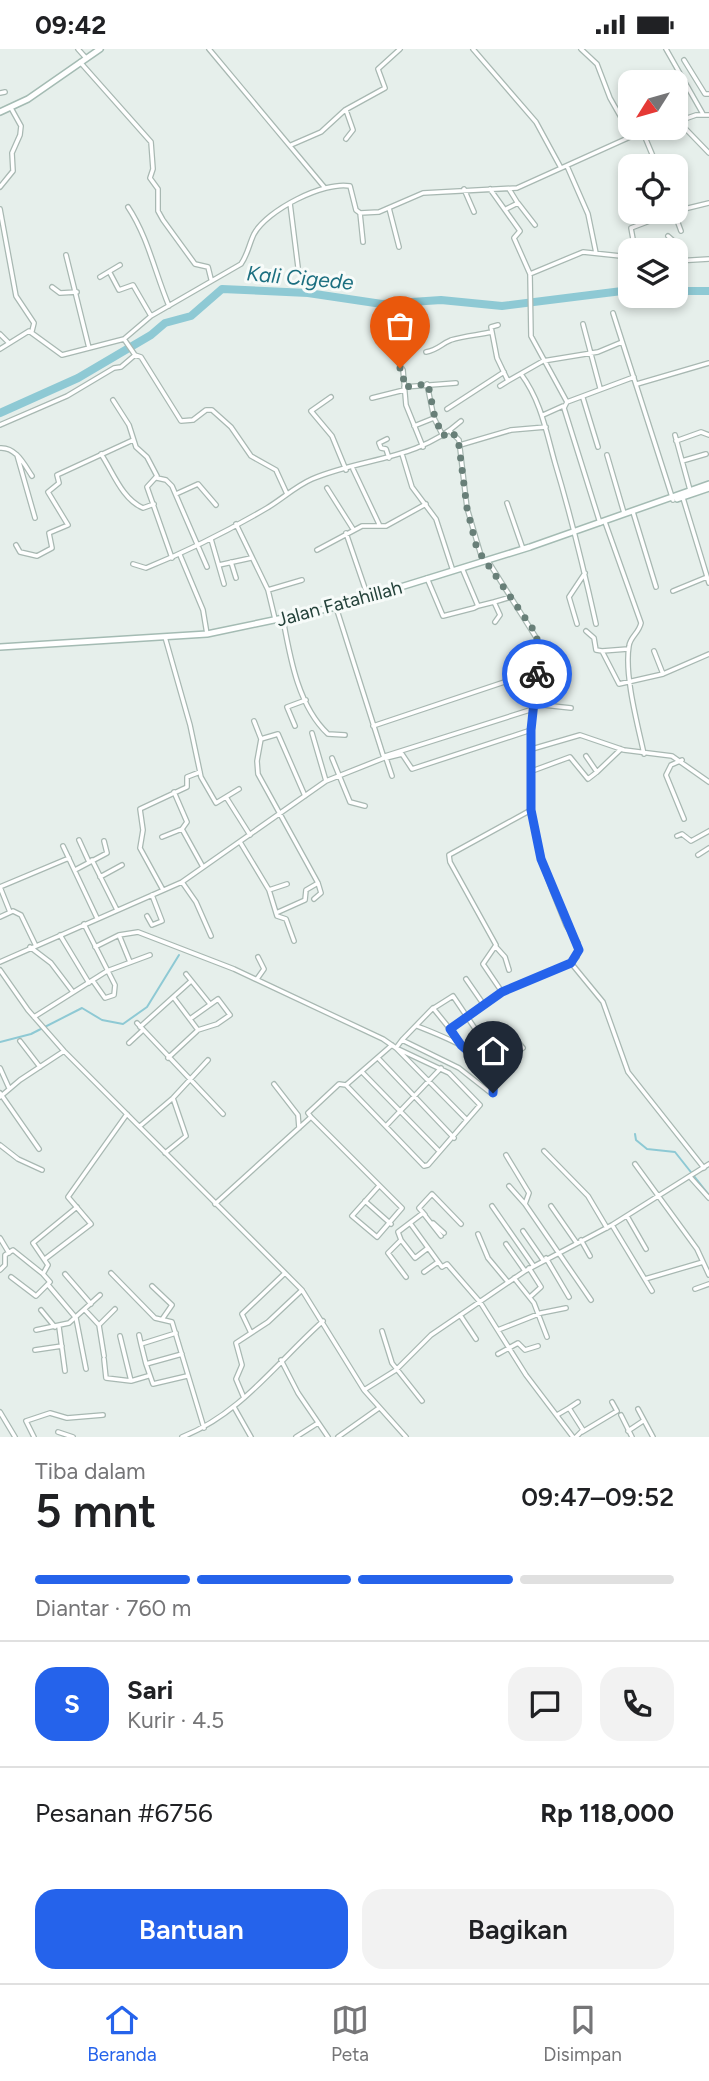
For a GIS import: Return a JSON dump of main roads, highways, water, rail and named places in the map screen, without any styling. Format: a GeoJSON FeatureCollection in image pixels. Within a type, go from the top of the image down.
{"type":"FeatureCollection","features":[{"type":"Feature","properties":{"kind":"waterway","name":"Kali Cigede"},"geometry":{"type":"LineString","coordinates":[[0,413],[78,378],[151,335],[165,323],[191,316],[222,289],[308,293],[382,304],[441,300],[502,306],[618,292]]}},
{"type":"Feature","properties":{"kind":"waterway","name":"Kali Cigede"},"geometry":{"type":"LineString","coordinates":[[688,291],[709,291]]}},
{"type":"Feature","properties":{"kind":"waterway"},"geometry":{"type":"LineString","coordinates":[[0,1042],[31,1034],[82,1008],[102,1020],[123,1024],[147,1007],[179,955]]}},
{"type":"Feature","properties":{"kind":"waterway"},"geometry":{"type":"LineString","coordinates":[[635,1134],[636,1140],[647,1149],[675,1152],[709,1195]]}}]}
